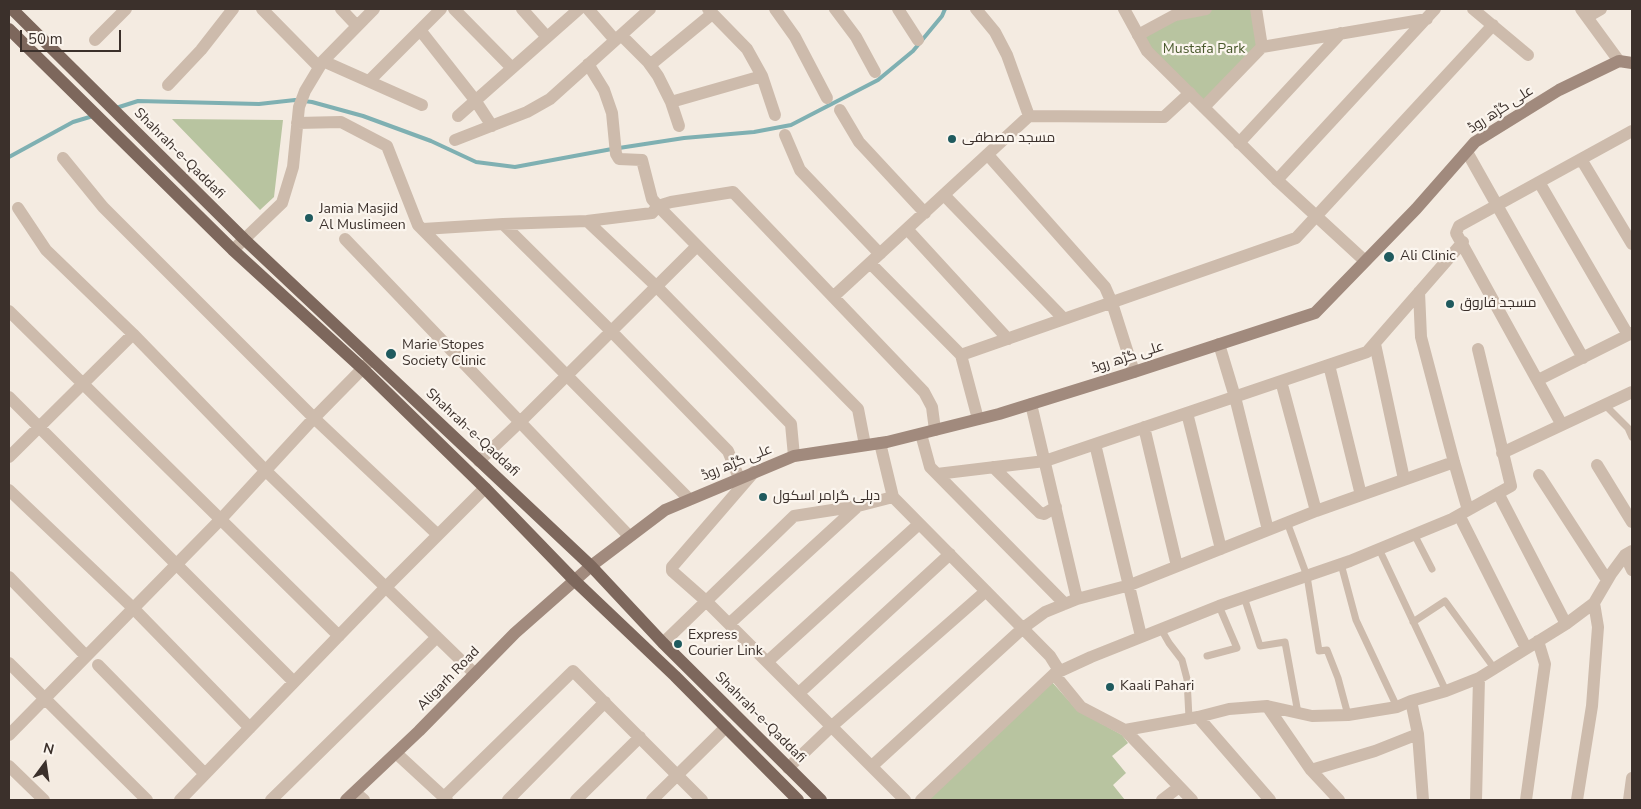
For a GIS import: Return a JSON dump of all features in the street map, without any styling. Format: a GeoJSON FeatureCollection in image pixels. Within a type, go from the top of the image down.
{"type":"FeatureCollection","features":[{"type":"Feature","properties":{"kind":"main road","name":"Shahrah-e-Qaddafi"},"geometry":{"type":"LineString","coordinates":[[12,9],[367,364],[574,580],[798,800]]}},
{"type":"Feature","properties":{"kind":"main road","name":"Shahrah-e-Qaddafi"},"geometry":{"type":"LineString","coordinates":[[9,29],[233,250],[479,461],[591,566],[663,643],[820,800]]}},
{"type":"Feature","properties":{"kind":"main road"},"geometry":{"type":"LineString","coordinates":[[1619,61],[1632,63]]}},
{"type":"Feature","properties":{"kind":"main road","name":"علی گڑھ روڈ"},"geometry":{"type":"LineString","coordinates":[[574,580],[665,510],[794,456],[880,443],[978,419],[1134,372],[1315,313],[1416,209],[1475,142],[1559,90],[1619,61]]}},
{"type":"Feature","properties":{"kind":"main road","name":"Aligarh Road"},"geometry":{"type":"LineString","coordinates":[[355,798],[396,753],[515,633],[574,580]]}},
{"type":"Feature","properties":{"kind":"street"},"geometry":{"type":"LineString","coordinates":[[95,40],[126,9]]}},
{"type":"Feature","properties":{"kind":"street"},"geometry":{"type":"LineString","coordinates":[[168,85],[201,50],[233,9]]}},
{"type":"Feature","properties":{"kind":"street"},"geometry":{"type":"LineString","coordinates":[[262,9],[321,64],[370,81],[422,105]]}},
{"type":"Feature","properties":{"kind":"street"},"geometry":{"type":"LineString","coordinates":[[340,9],[357,26]]}},
{"type":"Feature","properties":{"kind":"street"},"geometry":{"type":"LineString","coordinates":[[233,250],[282,202],[294,167],[299,107],[305,91],[321,64],[374,9]]}},
{"type":"Feature","properties":{"kind":"street"},"geometry":{"type":"LineString","coordinates":[[370,81],[441,9]]}},
{"type":"Feature","properties":{"kind":"street"},"geometry":{"type":"LineString","coordinates":[[454,9],[512,68]]}},
{"type":"Feature","properties":{"kind":"street"},"geometry":{"type":"LineString","coordinates":[[522,9],[547,36]]}},
{"type":"Feature","properties":{"kind":"street"},"geometry":{"type":"LineString","coordinates":[[458,116],[579,9]]}},
{"type":"Feature","properties":{"kind":"street"},"geometry":{"type":"LineString","coordinates":[[588,9],[650,65],[671,102],[679,126]]}},
{"type":"Feature","properties":{"kind":"street"},"geometry":{"type":"LineString","coordinates":[[455,140],[527,112],[550,99],[650,9]]}},
{"type":"Feature","properties":{"kind":"street"},"geometry":{"type":"LineString","coordinates":[[775,9],[795,37],[827,98]]}},
{"type":"Feature","properties":{"kind":"street"},"geometry":{"type":"LineString","coordinates":[[835,9],[856,37],[875,72]]}},
{"type":"Feature","properties":{"kind":"street"},"geometry":{"type":"LineString","coordinates":[[898,9],[918,40]]}},
{"type":"Feature","properties":{"kind":"street"},"geometry":{"type":"LineString","coordinates":[[976,9],[995,32],[1007,55],[1029,116]]}},
{"type":"Feature","properties":{"kind":"street"},"geometry":{"type":"LineString","coordinates":[[1124,9],[1147,51],[1277,180],[1365,262]]}},
{"type":"Feature","properties":{"kind":"street"},"geometry":{"type":"LineString","coordinates":[[1138,35],[1175,14],[1206,9]]}},
{"type":"Feature","properties":{"kind":"street"},"geometry":{"type":"LineString","coordinates":[[1256,9],[1262,47]]}},
{"type":"Feature","properties":{"kind":"street"},"geometry":{"type":"LineString","coordinates":[[1473,9],[1528,55]]}},
{"type":"Feature","properties":{"kind":"street"},"geometry":{"type":"LineString","coordinates":[[1601,9],[1584,13],[1619,61]]}},
{"type":"Feature","properties":{"kind":"street"},"geometry":{"type":"LineString","coordinates":[[650,65],[710,11],[747,49],[762,76],[775,115]]}},
{"type":"Feature","properties":{"kind":"street"},"geometry":{"type":"LineString","coordinates":[[1204,107],[1262,47],[1341,34],[1431,14]]}},
{"type":"Feature","properties":{"kind":"street"},"geometry":{"type":"LineString","coordinates":[[1277,180],[1431,14]]}},
{"type":"Feature","properties":{"kind":"street"},"geometry":{"type":"LineString","coordinates":[[961,355],[1296,238],[1493,25]]}},
{"type":"Feature","properties":{"kind":"street"},"geometry":{"type":"LineString","coordinates":[[420,30],[475,100],[492,126]]}},
{"type":"Feature","properties":{"kind":"street"},"geometry":{"type":"LineString","coordinates":[[1240,143],[1341,34]]}},
{"type":"Feature","properties":{"kind":"street"},"geometry":{"type":"LineString","coordinates":[[588,64],[604,90],[612,113],[619,159],[642,160],[652,199],[658,206],[858,409],[865,445]]}},
{"type":"Feature","properties":{"kind":"street"},"geometry":{"type":"LineString","coordinates":[[671,102],[762,76]]}},
{"type":"Feature","properties":{"kind":"street"},"geometry":{"type":"LineString","coordinates":[[833,297],[1029,116],[1164,117],[1190,93]]}},
{"type":"Feature","properties":{"kind":"street"},"geometry":{"type":"LineString","coordinates":[[840,110],[859,142],[925,213]]}},
{"type":"Feature","properties":{"kind":"street"},"geometry":{"type":"LineString","coordinates":[[297,123],[341,122],[387,146],[418,225],[689,499]]}},
{"type":"Feature","properties":{"kind":"street"},"geometry":{"type":"LineString","coordinates":[[785,135],[800,170],[880,254]]}},
{"type":"Feature","properties":{"kind":"street"},"geometry":{"type":"LineString","coordinates":[[1562,425],[1463,242],[1456,233],[1459,226],[1582,158],[1630,136]]}},
{"type":"Feature","properties":{"kind":"street"},"geometry":{"type":"LineString","coordinates":[[1467,152],[1583,358]]}},
{"type":"Feature","properties":{"kind":"street"},"geometry":{"type":"LineString","coordinates":[[988,155],[1105,287],[1112,302],[1134,372]]}},
{"type":"Feature","properties":{"kind":"street"},"geometry":{"type":"LineString","coordinates":[[63,158],[103,207],[314,418],[438,535]]}},
{"type":"Feature","properties":{"kind":"street"},"geometry":{"type":"LineString","coordinates":[[1582,158],[1632,244]]}},
{"type":"Feature","properties":{"kind":"street"},"geometry":{"type":"LineString","coordinates":[[1538,380],[1630,334],[1539,182]]}},
{"type":"Feature","properties":{"kind":"street"},"geometry":{"type":"LineString","coordinates":[[423,230],[587,220],[652,213],[658,206],[671,202],[733,192],[924,392],[932,407],[935,430]]}},
{"type":"Feature","properties":{"kind":"street"},"geometry":{"type":"LineString","coordinates":[[944,195],[1064,319]]}},
{"type":"Feature","properties":{"kind":"street"},"geometry":{"type":"LineString","coordinates":[[18,208],[46,250],[133,334],[266,470],[475,674]]}},
{"type":"Feature","properties":{"kind":"street"},"geometry":{"type":"LineString","coordinates":[[587,220],[656,286],[790,424],[794,456]]}},
{"type":"Feature","properties":{"kind":"street"},"geometry":{"type":"LineString","coordinates":[[503,224],[728,451],[739,478]]}},
{"type":"Feature","properties":{"kind":"street"},"geometry":{"type":"LineString","coordinates":[[907,229],[1008,339]]}},
{"type":"Feature","properties":{"kind":"street"},"geometry":{"type":"LineString","coordinates":[[345,240],[629,536]]}},
{"type":"Feature","properties":{"kind":"street"},"geometry":{"type":"LineString","coordinates":[[937,474],[1045,461],[1367,352],[1463,242]]}},
{"type":"Feature","properties":{"kind":"street"},"geometry":{"type":"LineString","coordinates":[[479,461],[697,246]]}},
{"type":"Feature","properties":{"kind":"street"},"geometry":{"type":"LineString","coordinates":[[870,263],[961,355],[978,419]]}},
{"type":"Feature","properties":{"kind":"street"},"geometry":{"type":"LineString","coordinates":[[1419,292],[1421,337],[1454,462],[1464,513],[1526,648]]}},
{"type":"Feature","properties":{"kind":"street"},"geometry":{"type":"LineString","coordinates":[[9,311],[339,636]]}},
{"type":"Feature","properties":{"kind":"street"},"geometry":{"type":"LineString","coordinates":[[9,457],[133,334]]}},
{"type":"Feature","properties":{"kind":"street"},"geometry":{"type":"LineString","coordinates":[[1219,344],[1235,397],[1268,530]]}},
{"type":"Feature","properties":{"kind":"street"},"geometry":{"type":"LineString","coordinates":[[1375,344],[1404,479]]}},
{"type":"Feature","properties":{"kind":"street"},"geometry":{"type":"LineString","coordinates":[[921,800],[1057,673],[1141,636],[1379,549],[1464,513],[1511,486],[1478,349]]}},
{"type":"Feature","properties":{"kind":"street"},"geometry":{"type":"LineString","coordinates":[[9,735],[221,519],[314,418],[367,364]]}},
{"type":"Feature","properties":{"kind":"street"},"geometry":{"type":"LineString","coordinates":[[1329,365],[1360,495]]}},
{"type":"Feature","properties":{"kind":"street"},"geometry":{"type":"LineString","coordinates":[[1281,381],[1316,511]]}},
{"type":"Feature","properties":{"kind":"street"},"geometry":{"type":"LineString","coordinates":[[1502,453],[1632,392]]}},
{"type":"Feature","properties":{"kind":"street"},"geometry":{"type":"LineString","coordinates":[[9,396],[294,682]]}},
{"type":"Feature","properties":{"kind":"street"},"geometry":{"type":"LineString","coordinates":[[1031,404],[1077,599]]}},
{"type":"Feature","properties":{"kind":"street"},"geometry":{"type":"LineString","coordinates":[[1187,413],[1221,549]]}},
{"type":"Feature","properties":{"kind":"street"},"geometry":{"type":"LineString","coordinates":[[1144,428],[1177,566]]}},
{"type":"Feature","properties":{"kind":"street"},"geometry":{"type":"LineString","coordinates":[[921,434],[930,467],[1065,604]]}},
{"type":"Feature","properties":{"kind":"street"},"geometry":{"type":"LineString","coordinates":[[880,443],[893,497],[1050,656],[1057,673],[1081,707],[1125,730],[1192,800]]}},
{"type":"Feature","properties":{"kind":"street"},"geometry":{"type":"LineString","coordinates":[[1096,444],[1141,636]]}},
{"type":"Feature","properties":{"kind":"street"},"geometry":{"type":"LineString","coordinates":[[872,766],[1023,628],[1045,612],[1077,599],[1130,585],[1287,522],[1454,462]]}},
{"type":"Feature","properties":{"kind":"street"},"geometry":{"type":"LineString","coordinates":[[1597,465],[1632,522]]}},
{"type":"Feature","properties":{"kind":"street"},"geometry":{"type":"LineString","coordinates":[[993,467],[1040,513],[1044,514],[1056,506]]}},
{"type":"Feature","properties":{"kind":"street"},"geometry":{"type":"LineString","coordinates":[[754,472],[671,569],[706,601],[905,800]]}},
{"type":"Feature","properties":{"kind":"street"},"geometry":{"type":"LineString","coordinates":[[1539,475],[1607,580]]}},
{"type":"Feature","properties":{"kind":"street"},"geometry":{"type":"LineString","coordinates":[[180,800],[484,488]]}},
{"type":"Feature","properties":{"kind":"street"},"geometry":{"type":"LineString","coordinates":[[9,490],[133,608],[250,728]]}},
{"type":"Feature","properties":{"kind":"street"},"geometry":{"type":"LineString","coordinates":[[1498,493],[1566,624]]}},
{"type":"Feature","properties":{"kind":"street"},"geometry":{"type":"LineString","coordinates":[[663,643],[794,516],[858,506],[893,497]]}},
{"type":"Feature","properties":{"kind":"street"},"geometry":{"type":"LineString","coordinates":[[729,624],[858,506]]}},
{"type":"Feature","properties":{"kind":"street"},"geometry":{"type":"LineString","coordinates":[[767,662],[919,524]]}},
{"type":"Feature","properties":{"kind":"street"},"geometry":{"type":"LineString","coordinates":[[1125,730],[1194,718],[1228,708],[1267,706],[1312,716],[1348,715],[1397,707],[1446,691],[1479,678],[1566,624],[1594,603],[1607,580],[1629,553]]}},
{"type":"Feature","properties":{"kind":"street"},"geometry":{"type":"LineString","coordinates":[[1629,553],[1632,570]]}},
{"type":"Feature","properties":{"kind":"street"},"geometry":{"type":"LineString","coordinates":[[799,693],[950,554]]}},
{"type":"Feature","properties":{"kind":"street"},"geometry":{"type":"LineString","coordinates":[[9,577],[86,656]]}},
{"type":"Feature","properties":{"kind":"street"},"geometry":{"type":"LineString","coordinates":[[788,768],[832,726],[986,591]]}},
{"type":"Feature","properties":{"kind":"street"},"geometry":{"type":"LineString","coordinates":[[1577,800],[1592,706],[1598,627],[1594,603]]}},
{"type":"Feature","properties":{"kind":"street"},"geometry":{"type":"LineString","coordinates":[[270,800],[437,637]]}},
{"type":"Feature","properties":{"kind":"street"},"geometry":{"type":"LineString","coordinates":[[1526,800],[1545,664],[1538,641]]}},
{"type":"Feature","properties":{"kind":"street"},"geometry":{"type":"LineString","coordinates":[[9,663],[147,800]]}},
{"type":"Feature","properties":{"kind":"street"},"geometry":{"type":"LineString","coordinates":[[98,665],[205,774]]}},
{"type":"Feature","properties":{"kind":"street"},"geometry":{"type":"LineString","coordinates":[[396,753],[446,798],[573,671],[702,800]]}},
{"type":"Feature","properties":{"kind":"street"},"geometry":{"type":"LineString","coordinates":[[1476,800],[1479,678]]}},
{"type":"Feature","properties":{"kind":"street"},"geometry":{"type":"LineString","coordinates":[[1411,701],[1418,734],[1423,800]]}},
{"type":"Feature","properties":{"kind":"street"},"geometry":{"type":"LineString","coordinates":[[513,798],[605,702]]}},
{"type":"Feature","properties":{"kind":"street"},"geometry":{"type":"LineString","coordinates":[[1267,706],[1310,770],[1339,800]]}},
{"type":"Feature","properties":{"kind":"street"},"geometry":{"type":"LineString","coordinates":[[1194,718],[1270,800]]}},
{"type":"Feature","properties":{"kind":"street"},"geometry":{"type":"LineString","coordinates":[[652,800],[726,728]]}},
{"type":"Feature","properties":{"kind":"street"},"geometry":{"type":"LineString","coordinates":[[1310,770],[1375,751],[1418,734]]}},
{"type":"Feature","properties":{"kind":"street"},"geometry":{"type":"LineString","coordinates":[[576,800],[640,737]]}},
{"type":"Feature","properties":{"kind":"street"},"geometry":{"type":"LineString","coordinates":[[9,766],[44,800]]}},
{"type":"Feature","properties":{"kind":"street"},"geometry":{"type":"LineString","coordinates":[[1162,800],[1179,787]]}},
{"type":"Feature","properties":{"kind":"lane"},"geometry":{"type":"LineString","coordinates":[[1605,405],[1628,428],[1632,437]]}},
{"type":"Feature","properties":{"kind":"lane"},"geometry":{"type":"LineString","coordinates":[[1287,522],[1307,576],[1320,651],[1327,650],[1338,678],[1348,715]]}},
{"type":"Feature","properties":{"kind":"lane"},"geometry":{"type":"LineString","coordinates":[[1414,534],[1432,569]]}},
{"type":"Feature","properties":{"kind":"lane"},"geometry":{"type":"LineString","coordinates":[[1379,549],[1446,691]]}},
{"type":"Feature","properties":{"kind":"lane"},"geometry":{"type":"LineString","coordinates":[[1341,564],[1356,620],[1397,707]]}},
{"type":"Feature","properties":{"kind":"lane"},"geometry":{"type":"LineString","coordinates":[[1244,597],[1260,646],[1285,642],[1298,713]]}},
{"type":"Feature","properties":{"kind":"lane"},"geometry":{"type":"LineString","coordinates":[[1414,622],[1445,601],[1494,668]]}},
{"type":"Feature","properties":{"kind":"lane"},"geometry":{"type":"LineString","coordinates":[[1208,656],[1237,648],[1219,606]]}},
{"type":"Feature","properties":{"kind":"lane"},"geometry":{"type":"LineString","coordinates":[[1162,629],[1169,643],[1182,660],[1194,718]]}},
{"type":"Feature","properties":{"kind":"green space","name":"Mustafa Park"},"geometry":{"type":"Polygon","coordinates":[[[1206,9],[1256,9],[1262,47],[1204,107],[1138,35],[1206,9]]]}},
{"type":"Feature","properties":{"kind":"green space"},"geometry":{"type":"Polygon","coordinates":[[[172,119],[283,120],[274,197],[260,210],[172,119]]]}},
{"type":"Feature","properties":{"kind":"green space"},"geometry":{"type":"Polygon","coordinates":[[[1052,682],[1077,710],[1122,735],[1128,743],[1112,756],[1126,773],[1113,785],[1125,800],[926,800],[1052,682]]]}},
{"type":"Feature","properties":{"kind":"waterway"},"geometry":{"type":"LineString","coordinates":[[619,148],[684,138],[754,132],[791,125],[878,80],[913,51],[942,16],[945,9]]}},
{"type":"Feature","properties":{"kind":"waterway"},"geometry":{"type":"LineString","coordinates":[[116,108],[138,101],[259,104],[295,100],[312,102],[363,116],[431,141],[476,162],[515,167],[612,149]]}},
{"type":"Feature","properties":{"kind":"waterway"},"geometry":{"type":"LineString","coordinates":[[9,157],[73,122],[93,116]]}},
{"type":"Feature","properties":{"kind":"place","name":"مسجد مصطفی"},"geometry":{"type":"Point","coordinates":[952,139]}},
{"type":"Feature","properties":{"kind":"place","name":"Jamia Masjid Al Muslimeen"},"geometry":{"type":"Point","coordinates":[309,218]}},
{"type":"Feature","properties":{"kind":"place","name":"Ali Clinic"},"geometry":{"type":"Point","coordinates":[1389,257]}},
{"type":"Feature","properties":{"kind":"place","name":"مسجد فاروق"},"geometry":{"type":"Point","coordinates":[1450,304]}},
{"type":"Feature","properties":{"kind":"place","name":"Marie Stopes Society Clinic"},"geometry":{"type":"Point","coordinates":[391,354]}},
{"type":"Feature","properties":{"kind":"place","name":"دہلی گرامر اسکول"},"geometry":{"type":"Point","coordinates":[763,497]}},
{"type":"Feature","properties":{"kind":"place","name":"Express Courier Link"},"geometry":{"type":"Point","coordinates":[678,644]}},
{"type":"Feature","properties":{"kind":"place","name":"Kaali Pahari"},"geometry":{"type":"Point","coordinates":[1110,687]}}]}
